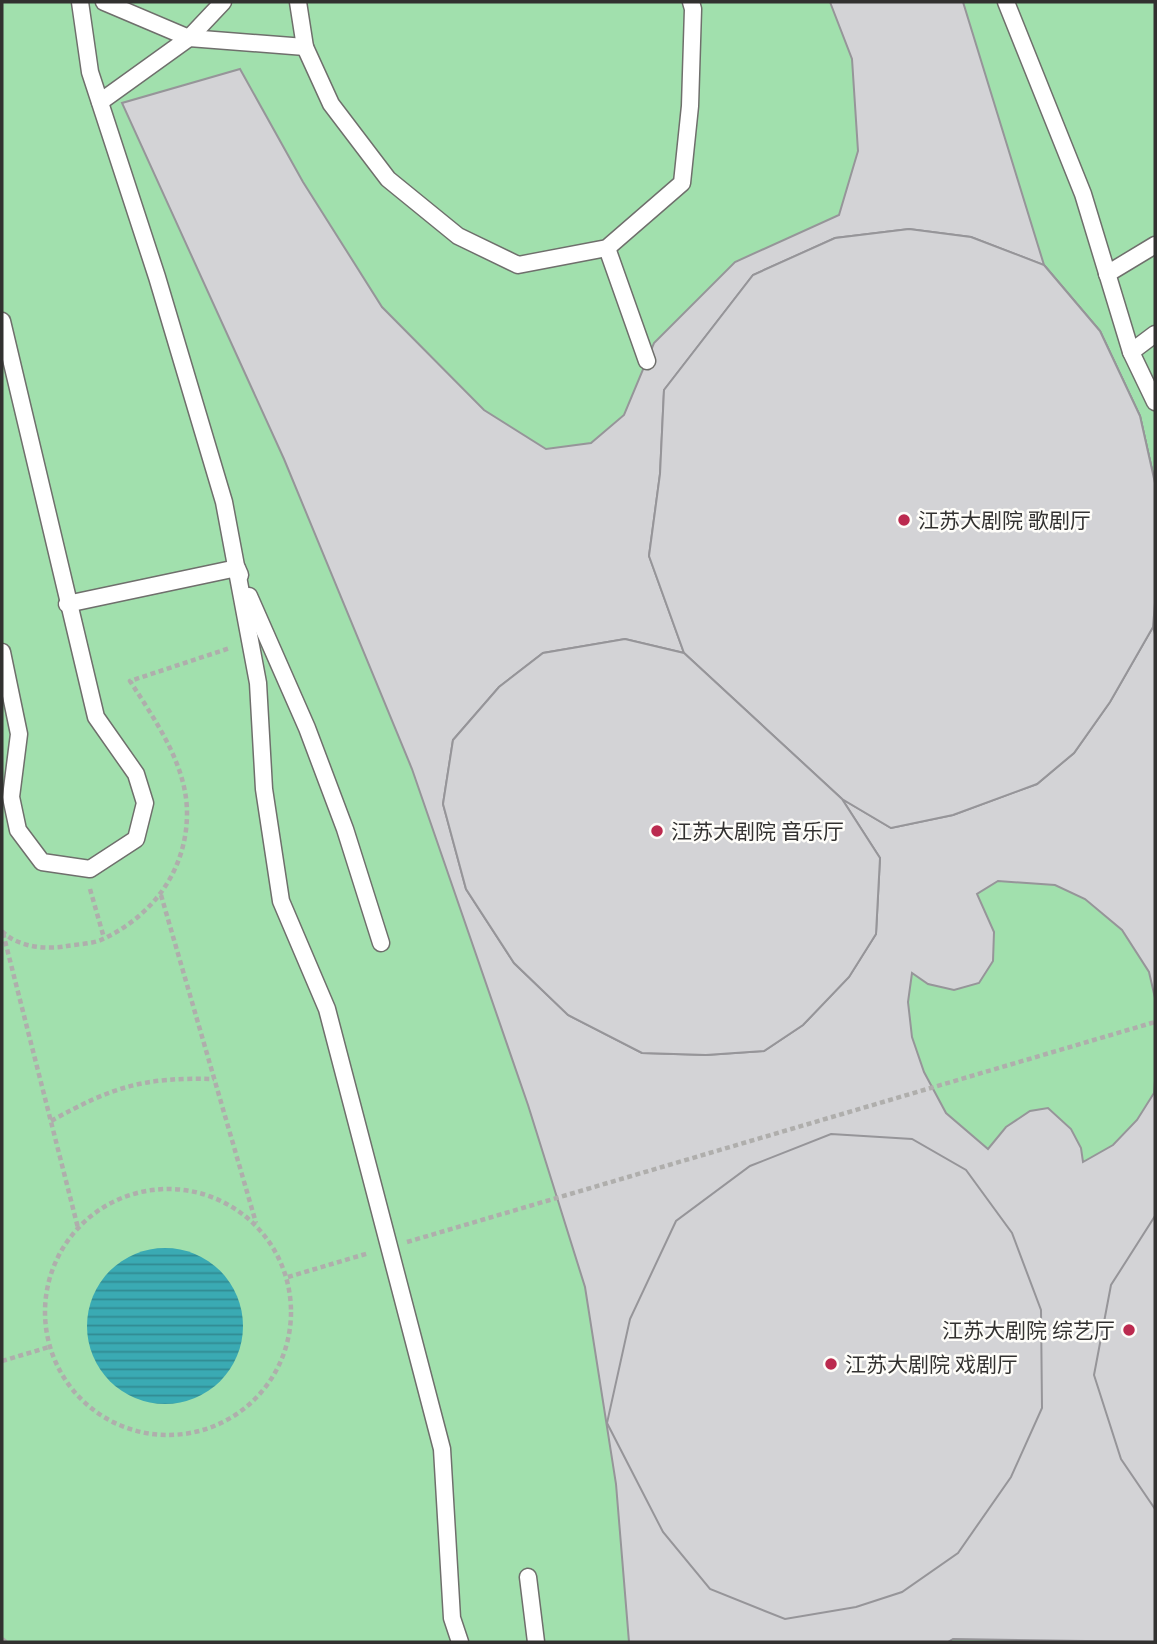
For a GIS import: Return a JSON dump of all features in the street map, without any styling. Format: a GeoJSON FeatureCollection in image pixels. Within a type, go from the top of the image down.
{"type":"FeatureCollection","features":[{"type":"Feature","properties":{"kind":"lane"},"geometry":{"type":"LineString","coordinates":[[80,2],[90,72],[157,277],[224,502],[258,683],[264,789],[282,901],[327,1009],[442,1449],[452,1618],[460,1642]]}},
{"type":"Feature","properties":{"kind":"lane"},"geometry":{"type":"LineString","coordinates":[[104,2],[189,38],[305,47]]}},
{"type":"Feature","properties":{"kind":"lane"},"geometry":{"type":"LineString","coordinates":[[100,102],[189,38],[223,2]]}},
{"type":"Feature","properties":{"kind":"lane"},"geometry":{"type":"LineString","coordinates":[[298,2],[305,47],[331,104],[388,179],[458,236],[518,265],[607,248],[682,183],[690,106],[691,2]]}},
{"type":"Feature","properties":{"kind":"lane"},"geometry":{"type":"LineString","coordinates":[[1006,2],[1083,194],[1131,352],[1155,402]]}},
{"type":"Feature","properties":{"kind":"lane"},"geometry":{"type":"LineString","coordinates":[[1107,274],[1155,245]]}},
{"type":"Feature","properties":{"kind":"lane"},"geometry":{"type":"LineString","coordinates":[[607,248],[647,361]]}},
{"type":"Feature","properties":{"kind":"lane"},"geometry":{"type":"LineString","coordinates":[[2,321],[67,604],[96,717],[136,774],[145,803],[136,839],[90,869],[42,862],[18,830],[11,797],[19,734],[2,652]]}},
{"type":"Feature","properties":{"kind":"lane"},"geometry":{"type":"LineString","coordinates":[[1131,352],[1155,334]]}},
{"type":"Feature","properties":{"kind":"lane"},"geometry":{"type":"LineString","coordinates":[[67,604],[236,568]]}},
{"type":"Feature","properties":{"kind":"lane"},"geometry":{"type":"LineString","coordinates":[[236,568],[316,753],[345,830],[381,943]]}},
{"type":"Feature","properties":{"kind":"lane"},"geometry":{"type":"LineString","coordinates":[[528,1577],[536,1642]]}},
{"type":"Feature","properties":{"kind":"path"},"geometry":{"type":"LineString","coordinates":[[84,868],[104,938]]}},
{"type":"Feature","properties":{"kind":"path"},"geometry":{"type":"LineString","coordinates":[[161,895],[257,1226]]}},
{"type":"Feature","properties":{"kind":"path"},"geometry":{"type":"LineString","coordinates":[[3,932],[78,1228]]}},
{"type":"Feature","properties":{"kind":"path"},"geometry":{"type":"LineString","coordinates":[[288,1277],[1155,1022]]}},
{"type":"Feature","properties":{"kind":"path"},"geometry":{"type":"LineString","coordinates":[[51,1121],[109,1091],[145,1080],[214,1079]]}},
{"type":"Feature","properties":{"kind":"path"},"geometry":{"type":"LineString","coordinates":[[172,1187],[211,1195],[245,1213],[257,1226],[271,1241],[288,1277],[293,1320],[282,1361],[258,1398],[223,1423],[182,1435],[139,1432],[99,1415],[68,1385],[49,1347],[44,1308],[51,1270],[70,1236],[98,1209],[134,1193],[172,1187]]}},
{"type":"Feature","properties":{"kind":"path"},"geometry":{"type":"LineString","coordinates":[[2,1361],[49,1347]]}},
{"type":"Feature","properties":{"kind":"green space"},"geometry":{"type":"Polygon","coordinates":[[[2,2],[1155,2],[1155,1642],[2,1642],[2,2]]]}},
{"type":"Feature","properties":{"kind":"water"},"geometry":{"type":"Polygon","coordinates":[[[165,1248],[195,1254],[220,1271],[237,1296],[243,1326],[237,1356],[220,1381],[195,1398],[165,1404],[135,1398],[110,1381],[93,1356],[87,1326],[93,1296],[110,1271],[135,1254],[165,1248]]]}},
{"type":"Feature","properties":{"kind":"building"},"geometry":{"type":"Polygon","coordinates":[[[830,2],[963,2],[1044,265],[1100,331],[1140,416],[1155,483],[1155,998],[1149,972],[1122,930],[1085,899],[1055,885],[998,881],[977,894],[994,932],[993,961],[979,983],[954,990],[928,984],[912,973],[908,1002],[912,1037],[924,1072],[946,1113],[988,1149],[1006,1127],[1030,1111],[1048,1108],[1071,1129],[1081,1148],[1083,1162],[1113,1145],[1137,1120],[1154,1093],[1155,1081],[1155,1642],[953,1639],[948,1642],[629,1642],[616,1484],[585,1287],[528,1105],[412,769],[284,459],[122,103],[240,69],[303,182],[382,307],[484,410],[546,449],[591,443],[624,415],[654,343],[735,262],[839,215],[858,151],[852,59],[830,2]]]}},
{"type":"Feature","properties":{"kind":"building","name":"江苏大剧院 歌剧厅"},"geometry":{"type":"Polygon","coordinates":[[[909,229],[971,237],[1044,265],[1100,331],[1140,416],[1155,483],[1153,627],[1110,702],[1074,753],[1037,784],[953,815],[891,828],[842,799],[880,858],[876,934],[849,977],[803,1025],[764,1051],[706,1055],[642,1053],[568,1015],[514,963],[466,889],[443,804],[453,740],[499,687],[543,653],[625,639],[684,653],[649,556],[660,474],[664,390],[753,275],[835,238],[909,229]]]}},
{"type":"Feature","properties":{"kind":"building","name":"江苏大剧院 歌剧厅"},"geometry":{"type":"Polygon","coordinates":[[[909,229],[971,237],[1044,265],[1100,331],[1140,416],[1155,483],[1155,603],[1153,627],[1110,702],[1074,753],[1037,784],[953,815],[891,828],[842,799],[684,653],[649,556],[660,474],[664,390],[753,275],[835,238],[909,229]]]}},
{"type":"Feature","properties":{"kind":"building","name":"江苏大剧院 音乐厅"},"geometry":{"type":"Polygon","coordinates":[[[625,639],[684,653],[842,799],[880,858],[876,934],[849,977],[803,1025],[764,1051],[706,1055],[642,1053],[568,1015],[514,963],[466,889],[443,804],[453,740],[499,687],[543,653],[625,639]]]}},
{"type":"Feature","properties":{"kind":"building","name":"江苏大剧院 戏剧厅"},"geometry":{"type":"Polygon","coordinates":[[[831,1134],[912,1139],[966,1170],[1012,1233],[1041,1310],[1042,1408],[1011,1477],[958,1553],[902,1592],[856,1607],[785,1619],[710,1589],[663,1532],[607,1423],[630,1319],[676,1221],[750,1166],[831,1134]]]}},
{"type":"Feature","properties":{"kind":"building","name":"江苏大剧院 综艺厅"},"geometry":{"type":"Polygon","coordinates":[[[1155,1216],[1155,1509],[1121,1459],[1094,1375],[1111,1285],[1155,1216]]]}},
{"type":"Feature","properties":{"kind":"place","name":"江苏大剧院 歌剧厅"},"geometry":{"type":"Point","coordinates":[904,520]}},
{"type":"Feature","properties":{"kind":"place","name":"江苏大剧院 音乐厅"},"geometry":{"type":"Point","coordinates":[657,831]}},
{"type":"Feature","properties":{"kind":"place","name":"江苏大剧院 综艺厅"},"geometry":{"type":"Point","coordinates":[1129,1330]}},
{"type":"Feature","properties":{"kind":"place","name":"江苏大剧院 戏剧厅"},"geometry":{"type":"Point","coordinates":[831,1364]}}]}
